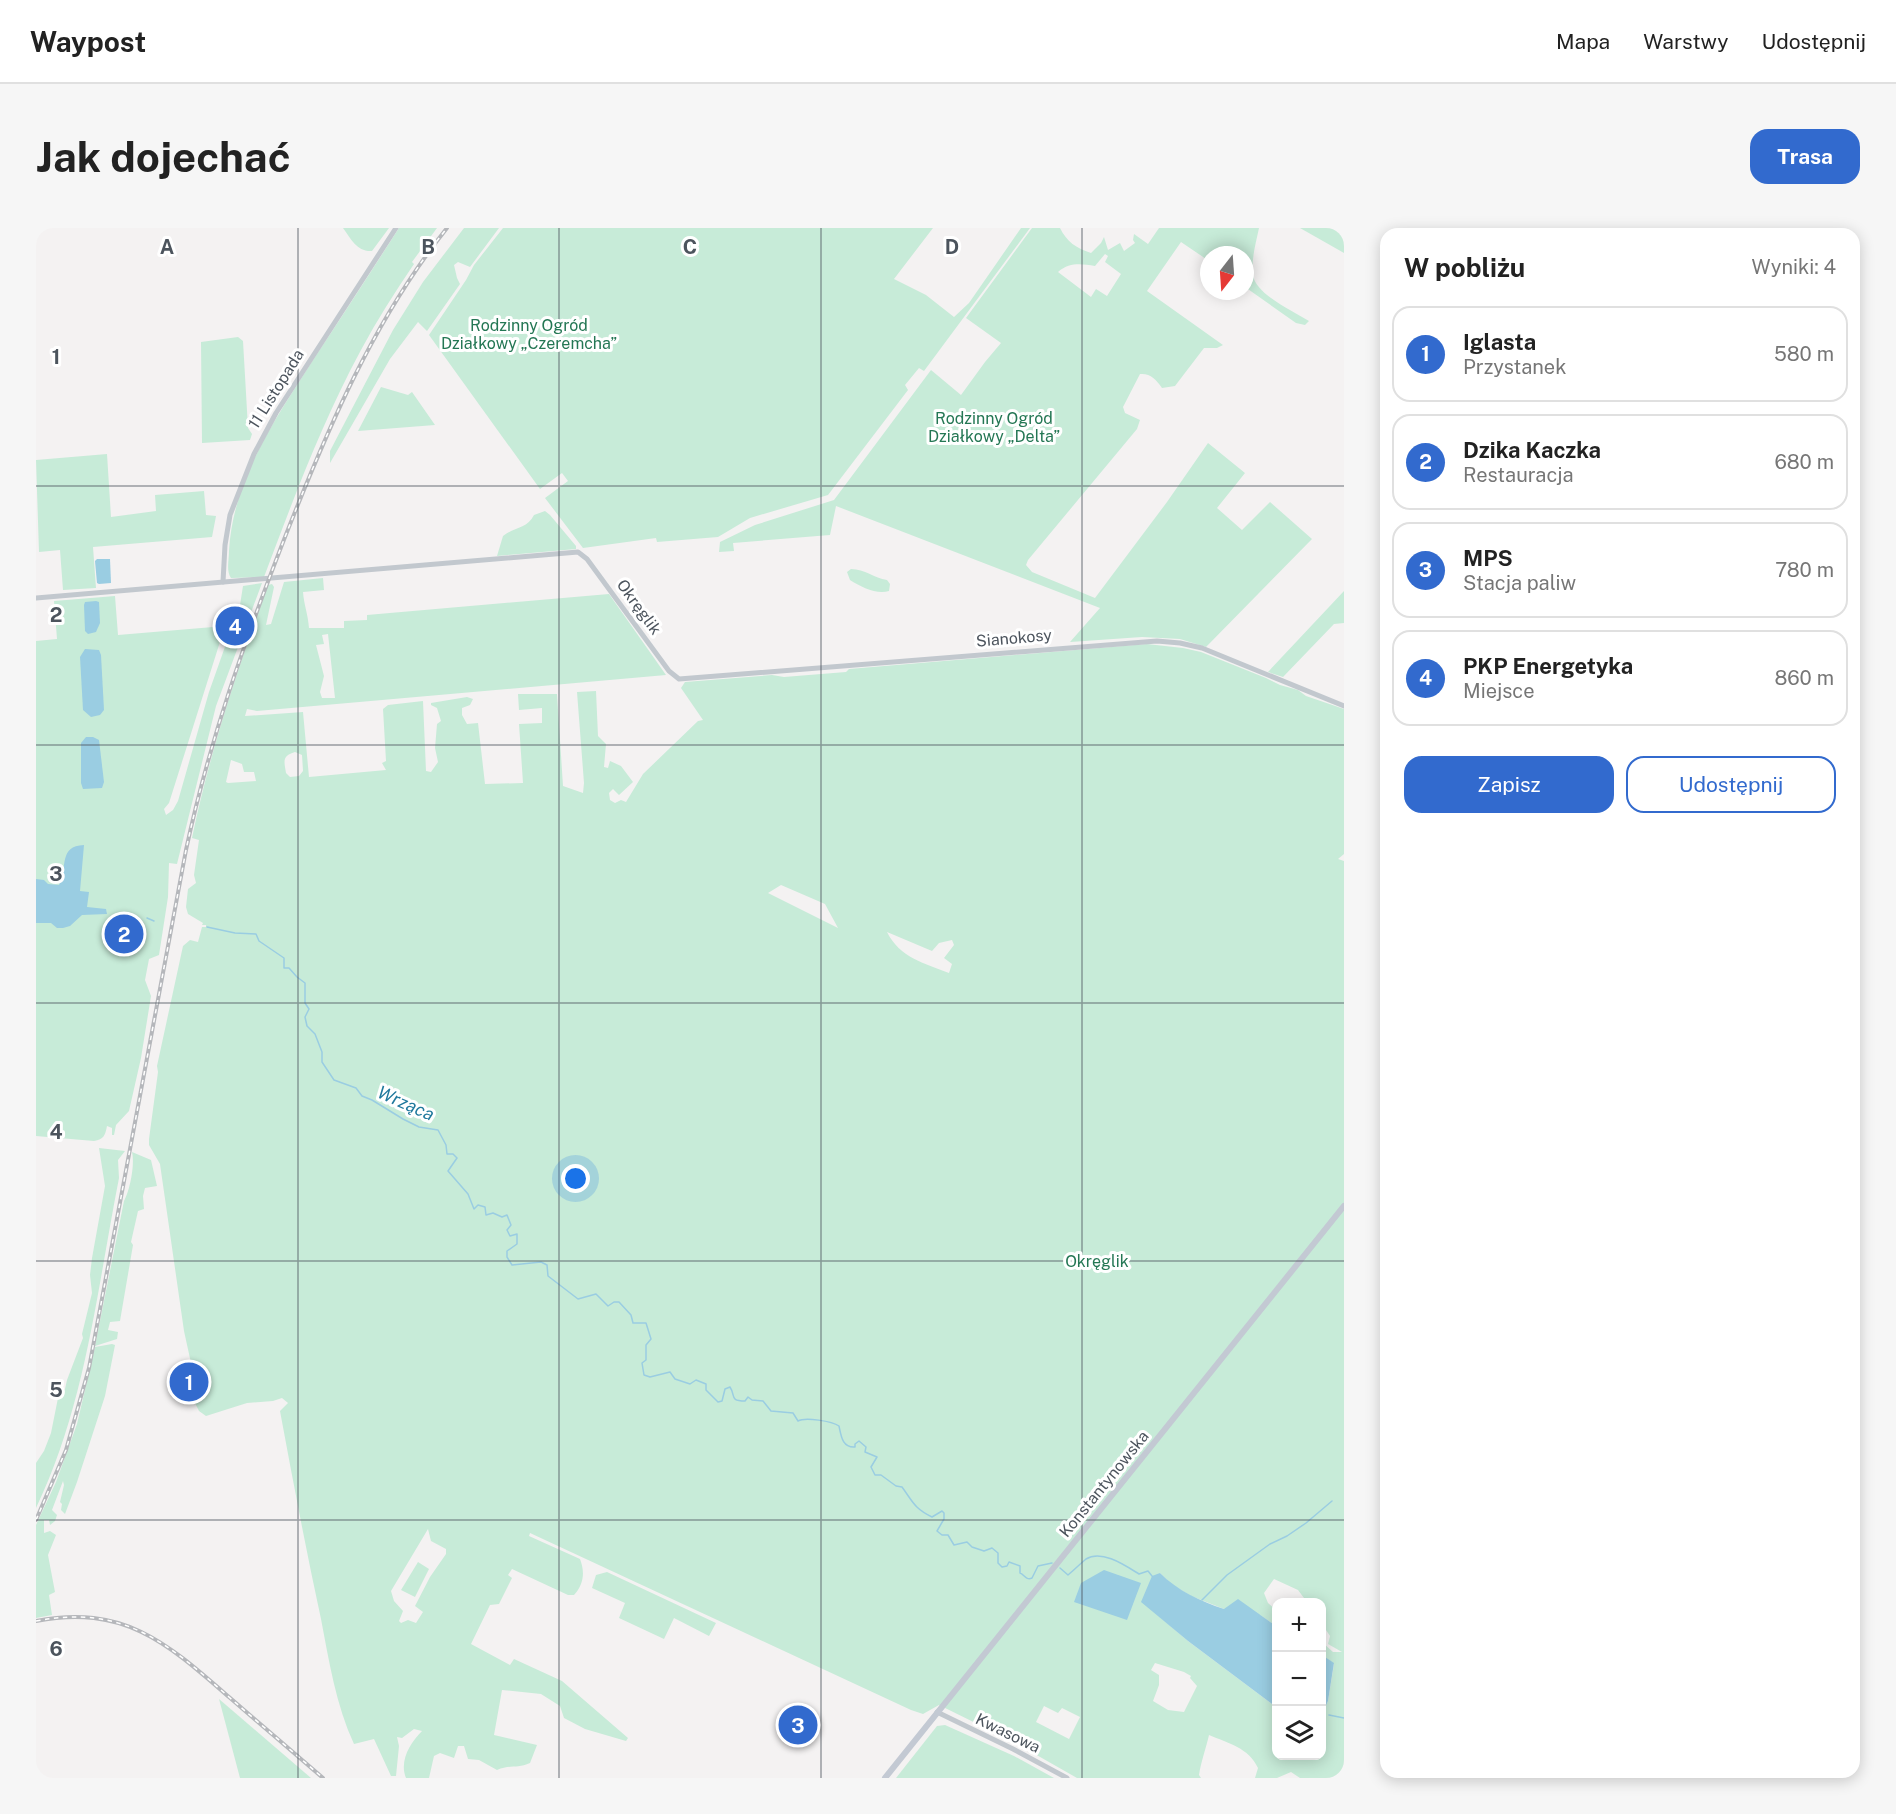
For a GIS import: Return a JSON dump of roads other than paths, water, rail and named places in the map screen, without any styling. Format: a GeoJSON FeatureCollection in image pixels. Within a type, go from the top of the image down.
{"type":"FeatureCollection","features":[{"type":"Feature","properties":{"kind":"main road","name":"Konstantynowska"},"geometry":{"type":"LineString","coordinates":[[885,1778],[1344,1206]]}},
{"type":"Feature","properties":{"kind":"street","name":"11 Listopada"},"geometry":{"type":"LineString","coordinates":[[223,582],[230,514],[254,454],[276,413],[396,228]]}},
{"type":"Feature","properties":{"kind":"street","name":"Okręglik"},"geometry":{"type":"LineString","coordinates":[[223,582],[581,553],[676,678]]}},
{"type":"Feature","properties":{"kind":"street"},"geometry":{"type":"LineString","coordinates":[[36,598],[223,582]]}},
{"type":"Feature","properties":{"kind":"street","name":"Sianokosy"},"geometry":{"type":"LineString","coordinates":[[676,678],[1140,641],[1165,641],[1202,648],[1344,706]]}},
{"type":"Feature","properties":{"kind":"street","name":"Kwasowa"},"geometry":{"type":"LineString","coordinates":[[938,1712],[1067,1778]]}},
{"type":"Feature","properties":{"kind":"water"},"geometry":{"type":"Polygon","coordinates":[[[110,559],[111,583],[97,583],[95,561],[110,559]]]}},
{"type":"Feature","properties":{"kind":"water"},"geometry":{"type":"Polygon","coordinates":[[[85,602],[99,602],[100,623],[96,632],[88,634],[85,631],[84,605],[85,602]]]}},
{"type":"Feature","properties":{"kind":"water"},"geometry":{"type":"Polygon","coordinates":[[[85,649],[99,650],[101,655],[104,710],[100,715],[91,717],[83,710],[80,657],[85,649]]]}},
{"type":"Feature","properties":{"kind":"water"},"geometry":{"type":"Polygon","coordinates":[[[86,737],[99,740],[104,782],[102,788],[83,789],[81,783],[81,743],[86,737]]]}},
{"type":"Feature","properties":{"kind":"water"},"geometry":{"type":"Polygon","coordinates":[[[84,845],[80,891],[89,892],[87,907],[106,909],[107,914],[82,915],[70,926],[63,928],[57,928],[51,923],[36,923],[36,879],[44,880],[48,884],[59,885],[65,859],[70,849],[84,845]]]}},
{"type":"Feature","properties":{"kind":"water"},"geometry":{"type":"Polygon","coordinates":[[[1104,1570],[1141,1583],[1127,1620],[1074,1602],[1081,1583],[1104,1570]]]}},
{"type":"Feature","properties":{"kind":"water"},"geometry":{"type":"Polygon","coordinates":[[[1160,1573],[1190,1595],[1224,1609],[1238,1599],[1272,1623],[1272,1704],[1188,1641],[1141,1602],[1152,1576],[1160,1573]]]}},
{"type":"Feature","properties":{"kind":"water"},"geometry":{"type":"Polygon","coordinates":[[[1326,1658],[1334,1663],[1326,1706],[1326,1658]]]}},
{"type":"Feature","properties":{"kind":"waterway","name":"Wrząca"},"geometry":{"type":"LineString","coordinates":[[147,918],[154,921]]}},
{"type":"Feature","properties":{"kind":"waterway","name":"Wrząca"},"geometry":{"type":"LineString","coordinates":[[207,927],[235,933],[256,934],[259,941],[284,958],[284,968],[289,968],[305,983],[305,1003],[309,1009],[305,1017],[307,1026],[315,1034],[322,1052],[322,1062],[334,1080],[356,1088],[362,1096],[419,1127],[438,1130],[446,1145],[447,1154],[453,1154],[457,1158],[448,1171],[468,1194],[474,1209],[478,1205],[485,1207],[486,1215],[493,1213],[502,1217],[507,1215],[511,1225],[507,1230],[510,1236],[517,1234],[517,1244],[507,1251],[507,1257],[512,1265],[541,1262],[547,1265],[548,1276],[578,1299],[596,1294],[608,1306],[619,1302],[631,1315],[633,1323],[646,1323],[651,1339],[646,1345],[646,1360],[642,1363],[644,1375],[650,1377],[670,1372],[675,1379],[690,1384],[696,1380],[706,1384],[706,1390],[718,1402],[722,1401],[725,1389],[730,1387],[737,1400],[745,1401],[748,1397],[752,1400],[763,1401],[771,1411],[793,1413],[798,1421],[825,1421],[836,1424],[847,1445],[855,1447],[859,1441],[866,1447],[865,1452],[877,1457],[871,1467],[875,1475],[881,1475],[896,1486],[902,1487],[914,1504],[926,1514],[932,1517],[942,1511],[944,1513],[944,1519],[937,1531],[942,1535],[948,1535],[954,1545],[967,1542],[972,1547],[984,1551],[992,1548],[998,1553],[998,1563],[1002,1567],[1007,1566],[1009,1562],[1020,1566],[1020,1573],[1028,1579],[1032,1578],[1038,1566],[1052,1563]]}},
{"type":"Feature","properties":{"kind":"waterway"},"geometry":{"type":"LineString","coordinates":[[1202,1600],[1227,1575],[1270,1544],[1306,1523],[1332,1501]]}},
{"type":"Feature","properties":{"kind":"waterway","name":"Wrząca"},"geometry":{"type":"LineString","coordinates":[[1060,1568],[1068,1575],[1086,1559],[1099,1556],[1114,1560],[1139,1574],[1148,1571],[1152,1576]]}},
{"type":"Feature","properties":{"kind":"waterway","name":"Wrząca"},"geometry":{"type":"LineString","coordinates":[[1329,1715],[1344,1718]]}},
{"type":"Feature","properties":{"kind":"railway"},"geometry":{"type":"LineString","coordinates":[[36,1520],[66,1450],[89,1368],[186,850],[195,810],[229,692],[285,537],[354,376],[397,300],[447,228]]}},
{"type":"Feature","properties":{"kind":"railway"},"geometry":{"type":"LineString","coordinates":[[36,1621],[67,1617],[95,1618],[119,1623],[142,1632],[185,1660],[323,1778]]}},
{"type":"Feature","properties":{"kind":"place","name":"PKP Energetyka"},"geometry":{"type":"Point","coordinates":[235,626]}},
{"type":"Feature","properties":{"kind":"place","name":"Dzika Kaczka"},"geometry":{"type":"Point","coordinates":[124,934]}},
{"type":"Feature","properties":{"kind":"place","name":"Iglasta"},"geometry":{"type":"Point","coordinates":[189,1382]}},
{"type":"Feature","properties":{"kind":"place","name":"MPS"},"geometry":{"type":"Point","coordinates":[798,1725]}},
{"type":"Feature","properties":{"kind":"park label","name":"Rodzinny Ogród Działkowy „Czeremcha”"},"geometry":{"type":"Point","coordinates":[529,334]}},
{"type":"Feature","properties":{"kind":"park label","name":"Rodzinny Ogród Działkowy „Delta”"},"geometry":{"type":"Point","coordinates":[994,427]}}]}
